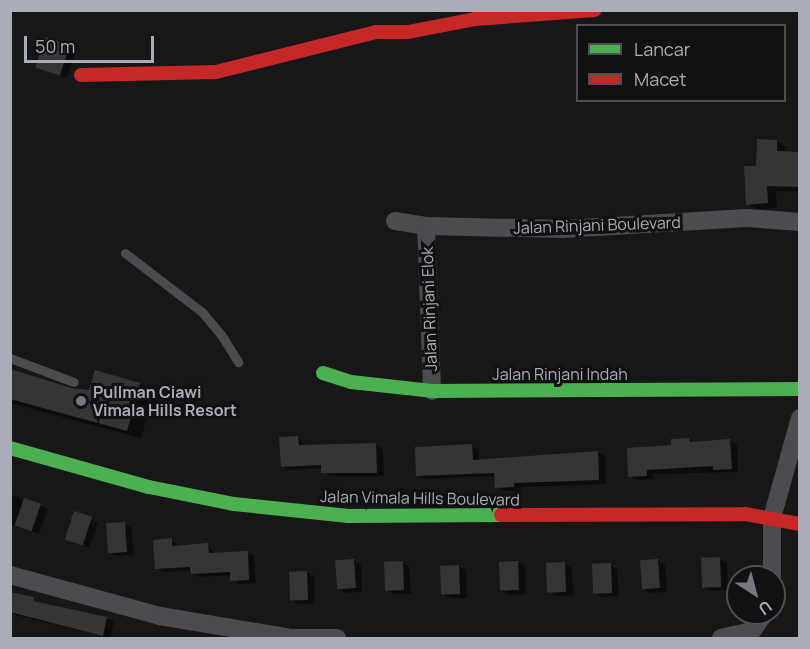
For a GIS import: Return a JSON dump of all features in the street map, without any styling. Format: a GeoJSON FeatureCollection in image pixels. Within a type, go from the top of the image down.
{"type":"FeatureCollection","features":[{"type":"Feature","properties":{"kind":"street"},"geometry":{"type":"LineString","coordinates":[[81,75],[216,72],[376,32],[408,33],[475,19],[595,11]]}},
{"type":"Feature","properties":{"kind":"street","name":"Jalan Rinjani Boulevard"},"geometry":{"type":"LineString","coordinates":[[395,221],[426,226],[563,229],[747,218],[800,222]]}},
{"type":"Feature","properties":{"kind":"street","name":"Jalan Rinjani Elok"},"geometry":{"type":"LineString","coordinates":[[426,226],[432,392]]}},
{"type":"Feature","properties":{"kind":"street","name":"Jalan Rinjani Indah"},"geometry":{"type":"LineString","coordinates":[[323,373],[351,382],[432,392],[800,389]]}},
{"type":"Feature","properties":{"kind":"street"},"geometry":{"type":"LineString","coordinates":[[772,565],[772,518],[800,418]]}},
{"type":"Feature","properties":{"kind":"street","name":"Jalan Vimala Hills Boulevard"},"geometry":{"type":"LineString","coordinates":[[10,448],[149,488],[234,504],[348,516],[745,514],[800,524]]}},
{"type":"Feature","properties":{"kind":"street"},"geometry":{"type":"LineString","coordinates":[[10,575],[160,616],[292,638],[337,639]]}},
{"type":"Feature","properties":{"kind":"street"},"geometry":{"type":"LineString","coordinates":[[721,639],[752,630],[756,625]]}},
{"type":"Feature","properties":{"kind":"lane"},"geometry":{"type":"LineString","coordinates":[[125,253],[202,312],[222,336],[238,362]]}},
{"type":"Feature","properties":{"kind":"lane"},"geometry":{"type":"LineString","coordinates":[[10,358],[74,382]]}},
{"type":"Feature","properties":{"kind":"building"},"geometry":{"type":"Polygon","coordinates":[[[45,37],[70,45],[60,75],[35,67],[45,37]]]}},
{"type":"Feature","properties":{"kind":"building"},"geometry":{"type":"Polygon","coordinates":[[[757,139],[777,140],[777,151],[800,152],[800,187],[767,186],[768,203],[746,205],[744,166],[756,166],[757,139]]]}},
{"type":"Feature","properties":{"kind":"building"},"geometry":{"type":"Polygon","coordinates":[[[10,369],[72,388],[89,390],[95,370],[140,383],[127,431],[10,399],[10,369]]]}},
{"type":"Feature","properties":{"kind":"building"},"geometry":{"type":"Polygon","coordinates":[[[298,436],[299,445],[376,443],[377,473],[321,473],[321,465],[281,467],[279,437],[298,436]]]}},
{"type":"Feature","properties":{"kind":"building"},"geometry":{"type":"Polygon","coordinates":[[[689,438],[690,442],[730,439],[732,469],[713,470],[713,466],[647,470],[647,476],[628,477],[627,448],[671,445],[671,439],[689,438]]]}},
{"type":"Feature","properties":{"kind":"building"},"geometry":{"type":"Polygon","coordinates":[[[472,444],[473,460],[598,451],[599,480],[514,483],[514,487],[495,488],[494,473],[416,476],[415,447],[472,444]]]}},
{"type":"Feature","properties":{"kind":"building"},"geometry":{"type":"Polygon","coordinates":[[[24,498],[41,504],[32,531],[15,525],[24,498]]]}},
{"type":"Feature","properties":{"kind":"building"},"geometry":{"type":"Polygon","coordinates":[[[74,511],[92,517],[83,545],[65,540],[74,511]]]}},
{"type":"Feature","properties":{"kind":"building"},"geometry":{"type":"Polygon","coordinates":[[[125,522],[127,552],[108,553],[106,523],[125,522]]]}},
{"type":"Feature","properties":{"kind":"building"},"geometry":{"type":"Polygon","coordinates":[[[172,538],[172,546],[208,543],[209,553],[248,551],[249,580],[230,581],[230,572],[191,574],[190,567],[155,569],[153,540],[172,538]]]}},
{"type":"Feature","properties":{"kind":"building"},"geometry":{"type":"Polygon","coordinates":[[[720,557],[721,587],[702,588],[701,558],[720,557]]]}},
{"type":"Feature","properties":{"kind":"building"},"geometry":{"type":"Polygon","coordinates":[[[354,559],[356,588],[337,589],[335,560],[354,559]]]}},
{"type":"Feature","properties":{"kind":"building"},"geometry":{"type":"Polygon","coordinates":[[[658,559],[660,588],[642,589],[640,560],[658,559]]]}},
{"type":"Feature","properties":{"kind":"building"},"geometry":{"type":"Polygon","coordinates":[[[403,561],[404,590],[385,591],[384,562],[403,561]]]}},
{"type":"Feature","properties":{"kind":"building"},"geometry":{"type":"Polygon","coordinates":[[[518,561],[519,590],[500,591],[499,562],[518,561]]]}},
{"type":"Feature","properties":{"kind":"building"},"geometry":{"type":"Polygon","coordinates":[[[565,562],[566,592],[547,593],[546,563],[565,562]]]}},
{"type":"Feature","properties":{"kind":"building"},"geometry":{"type":"Polygon","coordinates":[[[611,563],[612,593],[593,594],[592,564],[611,563]]]}},
{"type":"Feature","properties":{"kind":"building"},"geometry":{"type":"Polygon","coordinates":[[[459,565],[460,594],[441,595],[440,566],[459,565]]]}},
{"type":"Feature","properties":{"kind":"building"},"geometry":{"type":"Polygon","coordinates":[[[307,571],[308,600],[290,601],[289,572],[307,571]]]}},
{"type":"Feature","properties":{"kind":"building"},"geometry":{"type":"Polygon","coordinates":[[[10,592],[34,597],[33,601],[107,617],[103,636],[10,612],[10,592]]]}},
{"type":"Feature","properties":{"kind":"traffic: fast"},"geometry":{"type":"LineString","coordinates":[[323,373],[351,382],[432,391],[800,389]]}},
{"type":"Feature","properties":{"kind":"traffic: fast"},"geometry":{"type":"LineString","coordinates":[[10,448],[149,487],[234,504],[348,516],[501,515]]}},
{"type":"Feature","properties":{"kind":"traffic: jam"},"geometry":{"type":"LineString","coordinates":[[81,75],[216,72],[376,32],[408,32],[475,19],[595,10]]}},
{"type":"Feature","properties":{"kind":"traffic: jam"},"geometry":{"type":"LineString","coordinates":[[501,515],[745,514],[800,524]]}},
{"type":"Feature","properties":{"kind":"place","name":"Pullman Ciawi Vimala Hills Resort"},"geometry":{"type":"Point","coordinates":[81,401]}}]}
